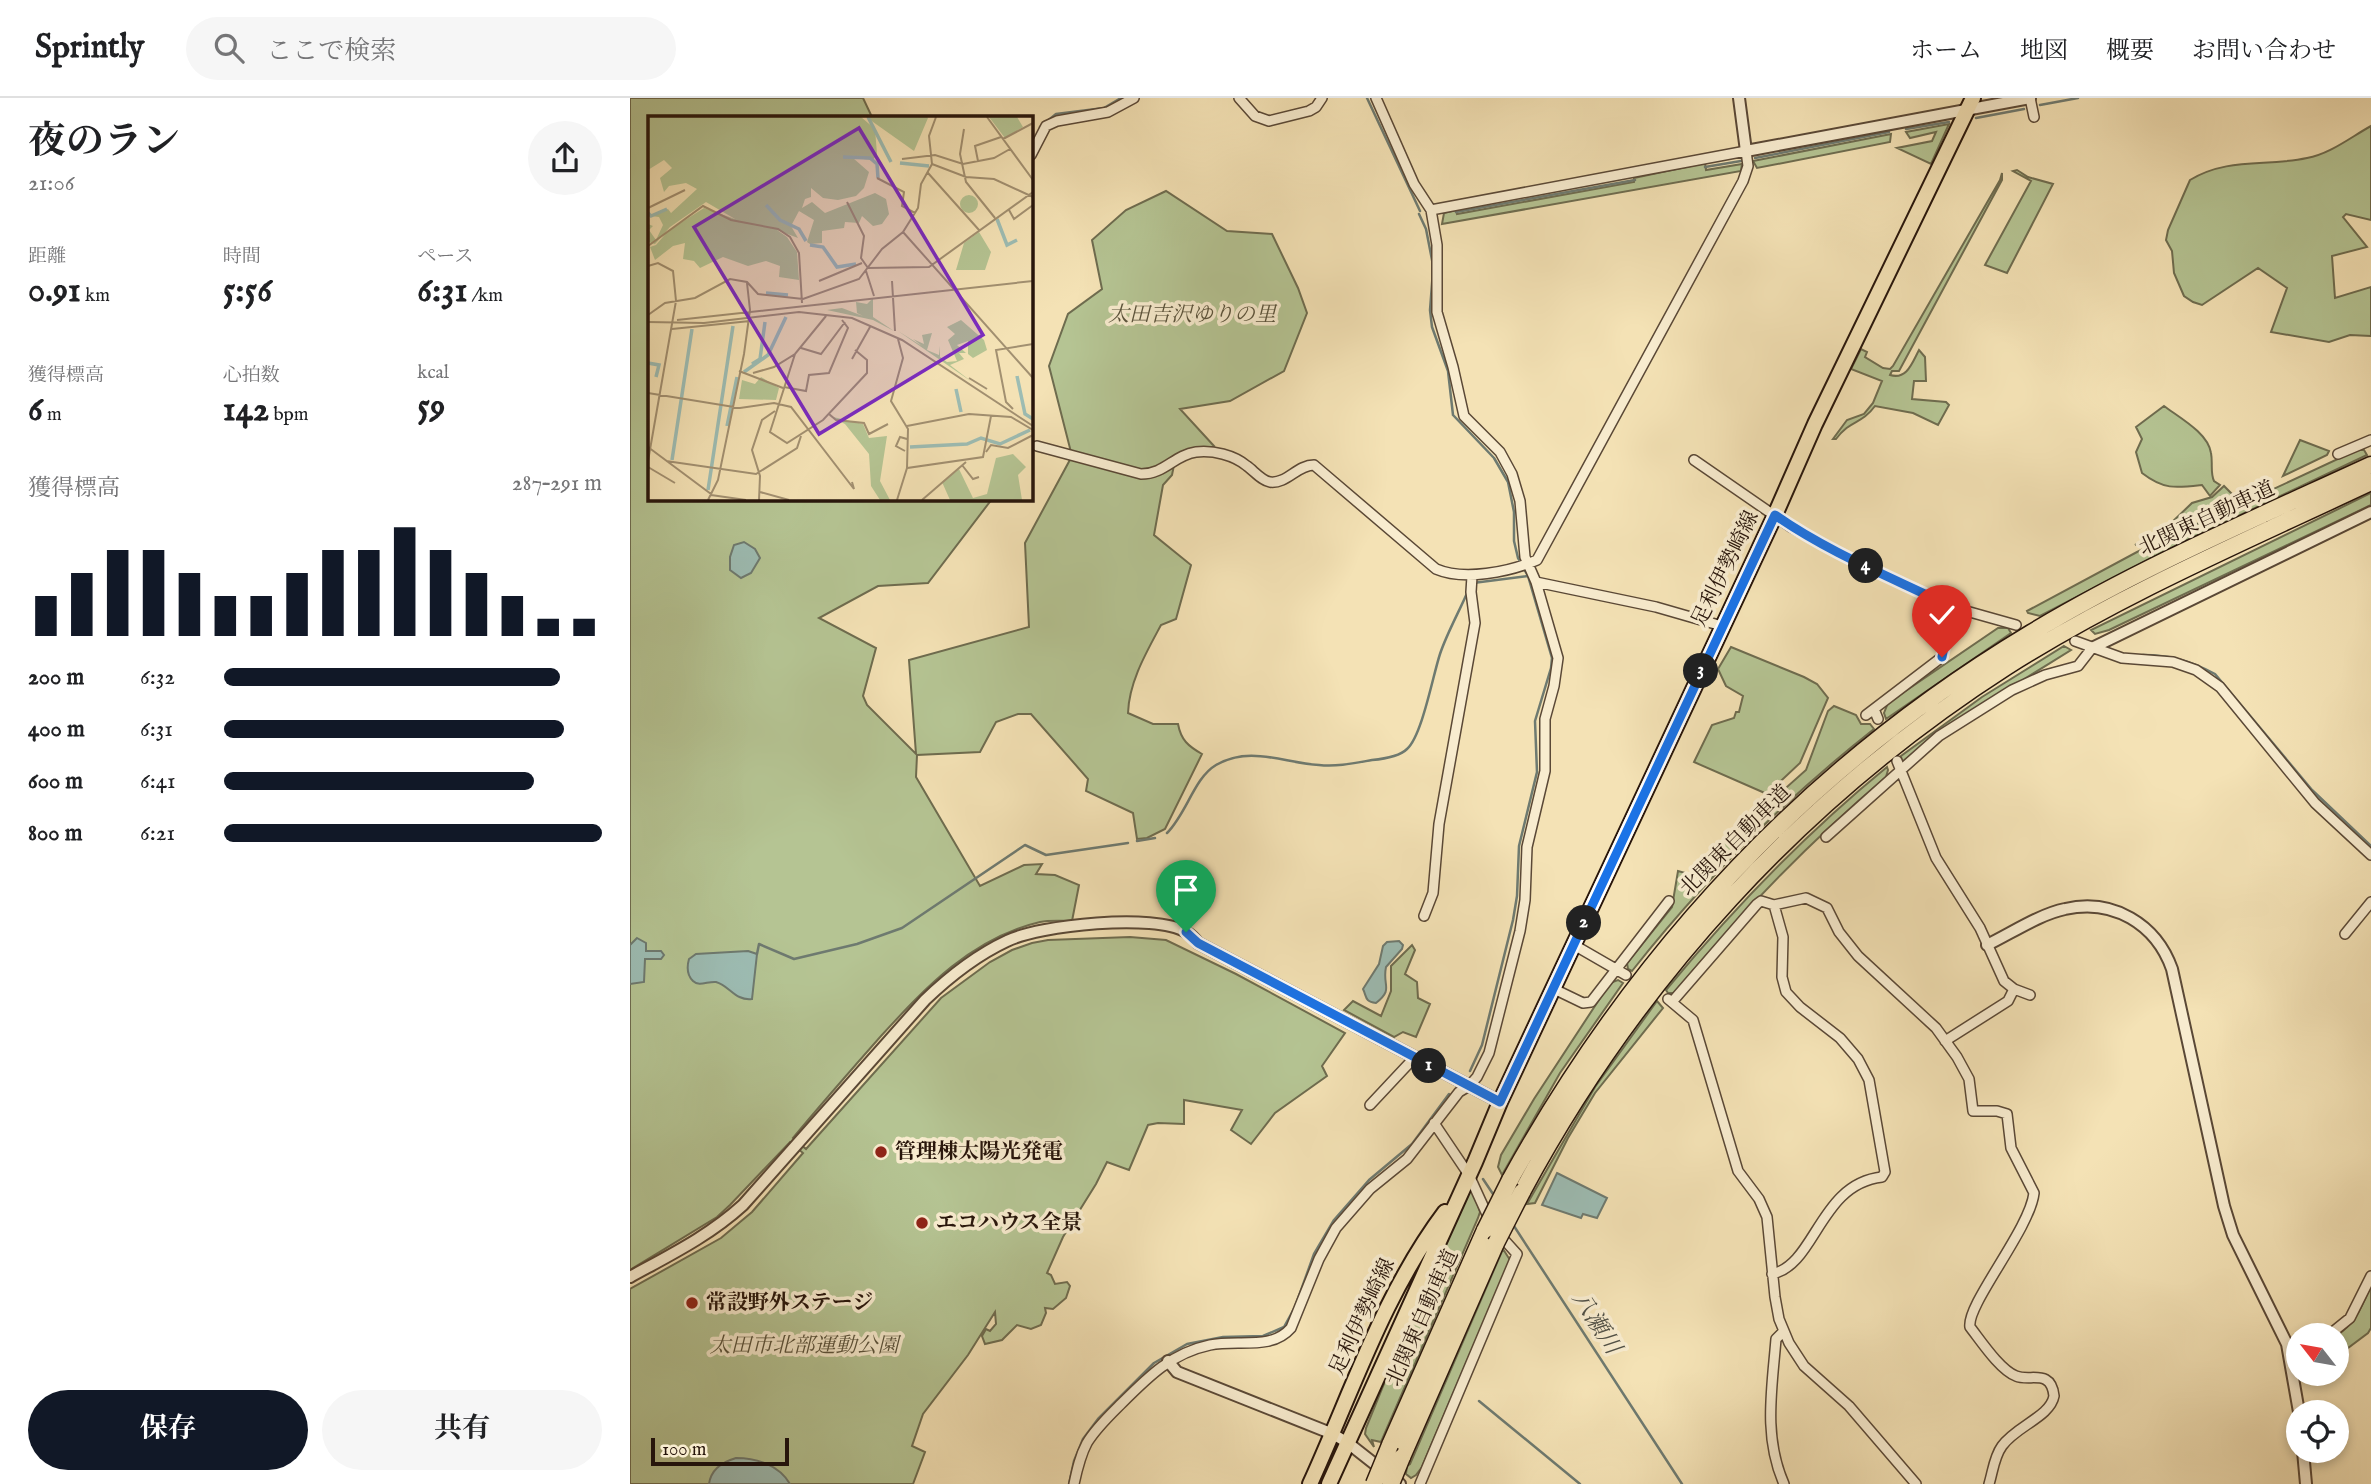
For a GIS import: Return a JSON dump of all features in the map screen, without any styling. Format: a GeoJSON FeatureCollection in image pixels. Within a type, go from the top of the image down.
{"type":"FeatureCollection","features":[{"type":"Feature","properties":{"kind":"highway","name":"北関東自動車道"},"geometry":{"type":"LineString","coordinates":[[1374,1484],[1485,1230],[1510,1180],[1579,1064],[1662,951],[1739,865],[1839,770],[1950,685],[2034,631],[2129,579],[2371,465]]}},
{"type":"Feature","properties":{"kind":"highway","name":"北関東自動車道"},"geometry":{"type":"LineString","coordinates":[[1391,1484],[1496,1243],[1575,1100],[1657,982],[1743,884],[1808,819],[1959,698],[2064,633],[2137,593],[2371,482]]}},
{"type":"Feature","properties":{"kind":"main road","name":"足利伊勢崎線"},"geometry":{"type":"LineString","coordinates":[[1329,1484],[1500,1102],[1721,626],[1775,515],[1815,424],[1971,104]]}},
{"type":"Feature","properties":{"kind":"main road","name":"足利伊勢崎線"},"geometry":{"type":"LineString","coordinates":[[1310,1484],[1411,1261],[1469,1175]]}},
{"type":"Feature","properties":{"kind":"street"},"geometry":{"type":"LineString","coordinates":[[1032,153],[1046,126],[1057,121],[1108,113],[1134,98]]}},
{"type":"Feature","properties":{"kind":"street"},"geometry":{"type":"LineString","coordinates":[[1239,98],[1255,116],[1269,121],[1309,111],[1316,107],[1322,98]]}},
{"type":"Feature","properties":{"kind":"street"},"geometry":{"type":"LineString","coordinates":[[1074,1484],[1082,1453],[1092,1435],[1153,1372],[1168,1361],[1206,1346],[1231,1342],[1267,1342],[1283,1336],[1296,1317],[1319,1259],[1336,1228],[1370,1189],[1407,1159],[1459,1093],[1477,1077],[1489,1053],[1520,931],[1525,900],[1527,847],[1545,771],[1545,719],[1558,658],[1536,582],[1523,550],[1520,501],[1513,474],[1500,452],[1464,416],[1460,408],[1453,367],[1437,312],[1437,246],[1431,210],[1414,184],[1376,98]]}},
{"type":"Feature","properties":{"kind":"street"},"geometry":{"type":"LineString","coordinates":[[1037,446],[1141,474],[1157,472],[1187,454],[1204,451],[1237,459],[1266,481],[1281,481],[1305,465],[1314,465],[1436,569],[1445,573],[1472,576],[1537,560],[1743,181],[1748,166],[1739,98]]}},
{"type":"Feature","properties":{"kind":"street"},"geometry":{"type":"LineString","coordinates":[[1431,210],[1746,151],[1971,104],[2030,98],[2034,117]]}},
{"type":"Feature","properties":{"kind":"street"},"geometry":{"type":"LineString","coordinates":[[2338,454],[2370,444]]}},
{"type":"Feature","properties":{"kind":"street"},"geometry":{"type":"LineString","coordinates":[[1694,460],[1791,527],[1845,556],[1952,607],[2016,625]]}},
{"type":"Feature","properties":{"kind":"street"},"geometry":{"type":"LineString","coordinates":[[1826,837],[1898,766],[1980,709],[2024,684],[2078,666],[2092,649],[2371,512]]}},
{"type":"Feature","properties":{"kind":"street"},"geometry":{"type":"LineString","coordinates":[[1424,916],[1433,893],[1440,824],[1475,623],[1472,576]]}},
{"type":"Feature","properties":{"kind":"street"},"geometry":{"type":"LineString","coordinates":[[1536,582],[1656,607],[1721,626]]}},
{"type":"Feature","properties":{"kind":"street"},"geometry":{"type":"LineString","coordinates":[[1873,714],[1942,657],[1952,607]]}},
{"type":"Feature","properties":{"kind":"street"},"geometry":{"type":"LineString","coordinates":[[2075,641],[2122,658],[2173,662],[2209,678],[2220,687],[2315,803],[2371,855]]}},
{"type":"Feature","properties":{"kind":"street"},"geometry":{"type":"LineString","coordinates":[[1898,766],[1936,858],[1971,912],[2004,981],[2014,989],[2030,995]]}},
{"type":"Feature","properties":{"kind":"street"},"geometry":{"type":"LineString","coordinates":[[1916,1484],[1849,1406],[1804,1366],[1783,1332],[1772,1274],[1767,1217],[1759,1199],[1738,1171],[1693,1020],[1670,1000],[1760,901],[1774,905],[1806,898],[1821,904],[1830,912],[1839,932],[1858,956],[1936,1028],[1969,1079],[1973,1111],[1997,1111],[2007,1114],[2011,1149],[2034,1193],[2029,1211],[1972,1311],[1970,1327],[2012,1374],[2019,1378],[2029,1376],[2044,1379],[2049,1382],[2054,1396],[2050,1408],[2019,1429],[2003,1445],[1997,1455],[1989,1484]]}},
{"type":"Feature","properties":{"kind":"street"},"geometry":{"type":"LineString","coordinates":[[1554,989],[1588,1003],[1670,901]]}},
{"type":"Feature","properties":{"kind":"street"},"geometry":{"type":"LineString","coordinates":[[2345,934],[2371,902]]}},
{"type":"Feature","properties":{"kind":"street"},"geometry":{"type":"LineString","coordinates":[[1772,1274],[1803,1252],[1825,1215],[1854,1186],[1861,1181],[1882,1177],[1885,1172],[1869,1080],[1840,1038],[1800,1007],[1783,985],[1783,937],[1774,905]]}},
{"type":"Feature","properties":{"kind":"street"},"geometry":{"type":"LineString","coordinates":[[1987,945],[2056,912],[2090,906],[2122,912],[2154,936],[2172,969],[2230,1226],[2286,1333]]}},
{"type":"Feature","properties":{"kind":"street"},"geometry":{"type":"LineString","coordinates":[[630,1277],[719,1227],[754,1195],[937,988],[972,961],[1006,941],[1028,933],[1054,928],[1129,922],[1176,928],[1186,932],[1198,943],[1500,1102]]}},
{"type":"Feature","properties":{"kind":"street"},"geometry":{"type":"LineString","coordinates":[[1574,945],[1626,975]]}},
{"type":"Feature","properties":{"kind":"street"},"geometry":{"type":"LineString","coordinates":[[1945,1041],[2008,1001],[2014,989]]}},
{"type":"Feature","properties":{"kind":"street"},"geometry":{"type":"LineString","coordinates":[[1370,1105],[1414,1058]]}},
{"type":"Feature","properties":{"kind":"street"},"geometry":{"type":"LineString","coordinates":[[1420,1484],[1517,1254],[1484,1213],[1469,1175],[1434,1123]]}},
{"type":"Feature","properties":{"kind":"street"},"geometry":{"type":"LineString","coordinates":[[2344,1323],[2359,1306],[2371,1276]]}},
{"type":"Feature","properties":{"kind":"street"},"geometry":{"type":"LineString","coordinates":[[1783,1332],[1776,1339],[1769,1409],[1772,1447],[1784,1484]]}},
{"type":"Feature","properties":{"kind":"street"},"geometry":{"type":"LineString","coordinates":[[1168,1361],[1177,1373],[1333,1434],[1400,1484]]}},
{"type":"Feature","properties":{"kind":"street"},"geometry":{"type":"LineString","coordinates":[[2304,1463],[2306,1484]]}},
{"type":"Feature","properties":{"kind":"green space"},"geometry":{"type":"Polygon","coordinates":[[[630,98],[863,98],[872,116],[648,116],[648,500],[991,500],[928,583],[878,586],[819,618],[876,648],[863,696],[867,705],[916,754],[909,660],[1029,627],[1025,543],[1072,456],[1049,366],[1068,314],[1102,289],[1092,240],[1126,210],[1166,191],[1227,231],[1272,234],[1307,313],[1284,371],[1230,401],[1180,409],[1214,446],[1174,465],[1172,475],[1163,485],[1154,535],[1191,565],[1176,619],[1161,625],[1139,668],[1131,690],[1128,713],[1153,724],[1178,724],[1186,742],[1202,754],[1165,829],[1147,838],[1137,839],[1133,813],[1086,791],[1088,779],[1031,714],[1018,714],[996,722],[980,752],[917,755],[916,777],[980,886],[1024,865],[1042,864],[1036,874],[1055,875],[1079,885],[1072,921],[1044,921],[1015,929],[972,952],[952,967],[898,1018],[793,1138],[806,1149],[941,998],[990,962],[1012,950],[1048,940],[1130,937],[1166,940],[1236,974],[1345,1033],[1322,1066],[1327,1076],[1275,1113],[1251,1144],[1231,1130],[1242,1110],[1184,1100],[1184,1124],[1148,1125],[1129,1170],[1107,1162],[1063,1237],[1047,1273],[1055,1284],[1067,1282],[1070,1286],[1066,1298],[1053,1309],[1045,1308],[1046,1313],[1041,1325],[1031,1329],[1017,1325],[1002,1340],[985,1344],[982,1336],[986,1329],[990,1331],[996,1324],[995,1312],[968,1355],[923,1414],[912,1446],[925,1452],[913,1484],[630,1484],[630,1289],[721,1238],[752,1212],[803,1153],[790,1142],[717,1217],[630,1270],[630,98]]]}},
{"type":"Feature","properties":{"kind":"green space"},"geometry":{"type":"Polygon","coordinates":[[[1949,124],[1931,164],[1897,148],[1932,141],[1936,132],[1910,138],[1906,132],[1949,124]]]}},
{"type":"Feature","properties":{"kind":"green space"},"geometry":{"type":"Polygon","coordinates":[[[2371,126],[2371,220],[2346,214],[2343,217],[2367,247],[2332,256],[2335,298],[2371,287],[2371,336],[2350,335],[2329,342],[2271,332],[2287,288],[2258,268],[2202,305],[2184,296],[2174,273],[2172,251],[2166,240],[2190,180],[2233,165],[2292,161],[2316,156],[2371,126]]]}},
{"type":"Feature","properties":{"kind":"green space"},"geometry":{"type":"Polygon","coordinates":[[[1891,134],[1890,142],[1757,168],[1753,161],[1891,134]]]}},
{"type":"Feature","properties":{"kind":"green space"},"geometry":{"type":"Polygon","coordinates":[[[1705,163],[1706,170],[1742,164],[1741,171],[1442,224],[1444,213],[1456,210],[1457,214],[1634,182],[1634,178],[1705,163]]]}},
{"type":"Feature","properties":{"kind":"green space"},"geometry":{"type":"Polygon","coordinates":[[[2017,170],[2028,177],[2053,184],[2007,273],[1985,265],[2031,181],[2013,171],[2017,170]]]}},
{"type":"Feature","properties":{"kind":"green space"},"geometry":{"type":"Polygon","coordinates":[[[2002,173],[2002,180],[1899,371],[1892,371],[1890,375],[1905,373],[1919,350],[1925,357],[1926,381],[1914,381],[1912,399],[1946,402],[1949,405],[1938,425],[1913,413],[1875,406],[1833,439],[1847,420],[1864,414],[1873,403],[1882,381],[1851,369],[1861,349],[1867,352],[1865,357],[1883,368],[1890,369],[1893,366],[2002,173]]]}},
{"type":"Feature","properties":{"kind":"green space"},"geometry":{"type":"Polygon","coordinates":[[[2164,406],[2192,426],[2209,446],[2213,478],[2220,485],[2210,496],[2202,485],[2164,485],[2142,473],[2136,452],[2142,439],[2136,427],[2164,406]]]}},
{"type":"Feature","properties":{"kind":"green space"},"geometry":{"type":"Polygon","coordinates":[[[2300,440],[2329,451],[2327,455],[2283,476],[2300,440]]]}},
{"type":"Feature","properties":{"kind":"green space"},"geometry":{"type":"Polygon","coordinates":[[[2357,450],[2364,450],[2367,455],[2179,544],[2040,616],[2027,611],[2137,552],[2214,516],[2209,508],[2135,545],[2169,525],[2192,503],[2212,497],[2224,486],[2233,495],[2250,500],[2357,450]]]}},
{"type":"Feature","properties":{"kind":"green space"},"geometry":{"type":"Polygon","coordinates":[[[2371,493],[2371,505],[2109,630],[2095,634],[2091,630],[2371,493]]]}},
{"type":"Feature","properties":{"kind":"green space"},"geometry":{"type":"Polygon","coordinates":[[[1998,628],[2008,628],[2011,633],[1886,719],[1884,713],[1888,703],[1998,628]]]}},
{"type":"Feature","properties":{"kind":"green space"},"geometry":{"type":"Polygon","coordinates":[[[2064,646],[2071,650],[1944,729],[1902,762],[1901,756],[1982,697],[2064,646]]]}},
{"type":"Feature","properties":{"kind":"green space"},"geometry":{"type":"Polygon","coordinates":[[[1731,647],[1804,677],[1817,684],[1828,698],[1800,763],[1767,794],[1694,762],[1712,725],[1734,718],[1736,712],[1739,712],[1743,696],[1726,686],[1718,669],[1731,647]]]}},
{"type":"Feature","properties":{"kind":"green space"},"geometry":{"type":"Polygon","coordinates":[[[1834,706],[1856,715],[1861,724],[1870,724],[1874,729],[1808,784],[1746,843],[1687,905],[1632,971],[1628,969],[1627,963],[1672,907],[1678,871],[1700,877],[1702,874],[1698,869],[1729,834],[1765,800],[1769,803],[1806,770],[1828,711],[1834,706]]]}},
{"type":"Feature","properties":{"kind":"green space"},"geometry":{"type":"Polygon","coordinates":[[[1887,767],[1886,777],[1802,854],[1749,908],[1674,993],[1668,993],[1666,990],[1691,960],[1771,873],[1887,767]]]}},
{"type":"Feature","properties":{"kind":"green space"},"geometry":{"type":"Polygon","coordinates":[[[1412,945],[1415,950],[1405,974],[1417,982],[1418,998],[1430,1004],[1416,1037],[1403,1032],[1394,1037],[1344,1010],[1353,1001],[1381,1016],[1391,991],[1391,966],[1412,945]]]}},
{"type":"Feature","properties":{"kind":"green space"},"geometry":{"type":"Polygon","coordinates":[[[1618,980],[1623,983],[1560,1073],[1502,1175],[1498,1167],[1501,1155],[1534,1099],[1610,983],[1618,980]]]}},
{"type":"Feature","properties":{"kind":"green space"},"geometry":{"type":"Polygon","coordinates":[[[1657,1001],[1663,1008],[1595,1093],[1568,1138],[1535,1203],[1527,1204],[1595,1087],[1657,1001]]]}},
{"type":"Feature","properties":{"kind":"green space"},"geometry":{"type":"Polygon","coordinates":[[[1470,1188],[1480,1212],[1478,1218],[1381,1442],[1372,1440],[1374,1447],[1365,1434],[1366,1428],[1470,1188]]]}},
{"type":"Feature","properties":{"kind":"green space"},"geometry":{"type":"Polygon","coordinates":[[[1503,1249],[1510,1260],[1422,1467],[1411,1478],[1406,1474],[1407,1466],[1503,1249]]]}},
{"type":"Feature","properties":{"kind":"green space"},"geometry":{"type":"Polygon","coordinates":[[[2371,1285],[2371,1328],[2349,1347],[2349,1324],[2371,1285]]]}},
{"type":"Feature","properties":{"kind":"water"},"geometry":{"type":"Polygon","coordinates":[[[744,542],[755,549],[760,558],[751,573],[741,578],[730,570],[730,557],[734,545],[744,542]]]}},
{"type":"Feature","properties":{"kind":"water"},"geometry":{"type":"Polygon","coordinates":[[[637,938],[646,943],[646,951],[661,951],[664,955],[661,959],[645,959],[644,982],[630,984],[630,945],[637,938]]]}},
{"type":"Feature","properties":{"kind":"water"},"geometry":{"type":"Polygon","coordinates":[[[1399,941],[1403,945],[1402,949],[1386,967],[1385,994],[1376,1003],[1369,1001],[1363,989],[1379,964],[1383,946],[1387,942],[1399,941]]]}},
{"type":"Feature","properties":{"kind":"water"},"geometry":{"type":"Polygon","coordinates":[[[748,951],[757,954],[752,999],[741,998],[716,982],[695,983],[690,976],[689,959],[696,954],[748,951]]]}},
{"type":"Feature","properties":{"kind":"water"},"geometry":{"type":"Polygon","coordinates":[[[1557,1173],[1607,1198],[1597,1218],[1583,1214],[1581,1218],[1542,1205],[1557,1173]]]}},
{"type":"Feature","properties":{"kind":"water"},"geometry":{"type":"Polygon","coordinates":[[[736,1458],[752,1459],[774,1467],[790,1484],[709,1484],[718,1467],[736,1458]]]}},
{"type":"Feature","properties":{"kind":"waterway"},"geometry":{"type":"LineString","coordinates":[[1040,127],[1056,114],[1104,108],[1121,98]]}},
{"type":"Feature","properties":{"kind":"waterway"},"geometry":{"type":"LineString","coordinates":[[1367,98],[1420,211]]}},
{"type":"Feature","properties":{"kind":"waterway"},"geometry":{"type":"LineString","coordinates":[[2040,105],[2078,98]]}},
{"type":"Feature","properties":{"kind":"waterway"},"geometry":{"type":"LineString","coordinates":[[1976,118],[2024,109]]}},
{"type":"Feature","properties":{"kind":"waterway"},"geometry":{"type":"LineString","coordinates":[[1906,129],[1949,122]]}},
{"type":"Feature","properties":{"kind":"waterway"},"geometry":{"type":"LineString","coordinates":[[1755,158],[1889,132]]}},
{"type":"Feature","properties":{"kind":"waterway"},"geometry":{"type":"LineString","coordinates":[[1032,143],[1034,138]]}},
{"type":"Feature","properties":{"kind":"waterway"},"geometry":{"type":"LineString","coordinates":[[1705,167],[1741,161]]}},
{"type":"Feature","properties":{"kind":"waterway"},"geometry":{"type":"LineString","coordinates":[[1456,212],[1635,180]]}},
{"type":"Feature","properties":{"kind":"waterway"},"geometry":{"type":"LineString","coordinates":[[1419,214],[1426,229],[1433,265]]}},
{"type":"Feature","properties":{"kind":"waterway"},"geometry":{"type":"LineString","coordinates":[[1433,271],[1430,310],[1432,327],[1448,371],[1453,415],[1494,458],[1508,482],[1518,558],[1528,576],[1552,658],[1535,721],[1537,772],[1519,846],[1513,920],[1482,1045],[1470,1071]]}},
{"type":"Feature","properties":{"kind":"waterway"},"geometry":{"type":"LineString","coordinates":[[1473,583],[1528,576]]}},
{"type":"Feature","properties":{"kind":"waterway"},"geometry":{"type":"LineString","coordinates":[[1167,833],[1202,778],[1216,765],[1229,759],[1254,756],[1332,765],[1386,758],[1404,752],[1418,732],[1440,654],[1468,591]]}},
{"type":"Feature","properties":{"kind":"waterway"},"geometry":{"type":"LineString","coordinates":[[2143,655],[2180,660],[2215,674],[2312,790],[2371,846]]}},
{"type":"Feature","properties":{"kind":"waterway"},"geometry":{"type":"LineString","coordinates":[[1137,841],[1155,838]]}},
{"type":"Feature","properties":{"kind":"waterway"},"geometry":{"type":"LineString","coordinates":[[757,954],[759,944],[794,959],[857,944],[902,928],[1025,845],[1046,855],[1128,843]]}},
{"type":"Feature","properties":{"kind":"waterway"},"geometry":{"type":"LineString","coordinates":[[1069,1484],[1083,1439],[1098,1419],[1154,1363],[1187,1344],[1223,1337],[1263,1336],[1284,1327],[1295,1307],[1314,1254],[1334,1220],[1369,1180],[1412,1144],[1449,1094]]}},
{"type":"Feature","properties":{"kind":"waterway","name":"八瀬川"},"geometry":{"type":"LineString","coordinates":[[1483,1179],[1495,1197]]}},
{"type":"Feature","properties":{"kind":"waterway","name":"八瀬川"},"geometry":{"type":"LineString","coordinates":[[1512,1223],[1682,1484]]}},
{"type":"Feature","properties":{"kind":"waterway"},"geometry":{"type":"LineString","coordinates":[[1479,1401],[1580,1484]]}},
{"type":"Feature","properties":{"kind":"place","name":"管理棟太陽光発電"},"geometry":{"type":"Point","coordinates":[881,1152]}},
{"type":"Feature","properties":{"kind":"place","name":"エコハウス全景"},"geometry":{"type":"Point","coordinates":[922,1223]}},
{"type":"Feature","properties":{"kind":"place","name":"常設野外ステージ"},"geometry":{"type":"Point","coordinates":[692,1303]}},
{"type":"Feature","properties":{"kind":"route"},"geometry":{"type":"LineString","coordinates":[[1186,932],[1198,943],[1500,1102],[1775,515],[1791,527],[1845,556],[1952,607],[1942,657]]}},
{"type":"Feature","properties":{"kind":"park label","name":"太田吉沢ゆりの里"},"geometry":{"type":"Point","coordinates":[1192,315]}},
{"type":"Feature","properties":{"kind":"park label","name":"太田市北部運動公園"},"geometry":{"type":"Point","coordinates":[804,1346]}}]}
